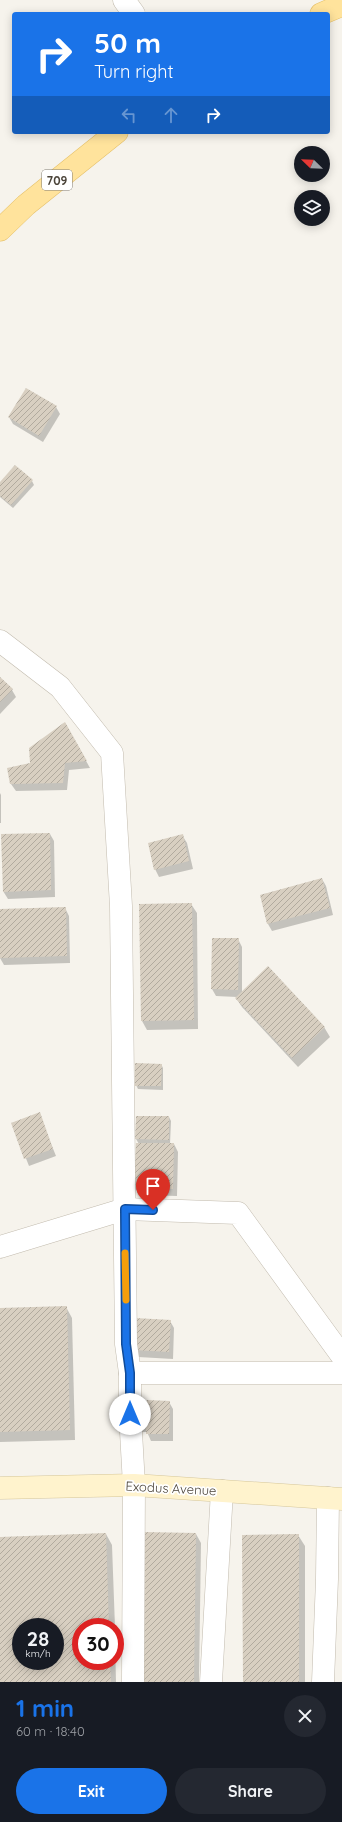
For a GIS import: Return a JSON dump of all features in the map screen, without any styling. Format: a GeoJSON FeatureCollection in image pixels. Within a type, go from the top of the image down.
{"type":"FeatureCollection","features":[{"type":"Feature","properties":{"kind":"main road"},"geometry":{"type":"LineString","coordinates":[[326,12],[342,5]]}},
{"type":"Feature","properties":{"kind":"main road","name":"709"},"geometry":{"type":"LineString","coordinates":[[0,230],[26,205],[115,134]]}},
{"type":"Feature","properties":{"kind":"street"},"geometry":{"type":"LineString","coordinates":[[124,0],[133,12]]}},
{"type":"Feature","properties":{"kind":"street"},"geometry":{"type":"LineString","coordinates":[[0,641],[60,687],[112,753],[121,906],[126,1344],[130,1373],[130,1414],[134,1485],[133,1682]]}},
{"type":"Feature","properties":{"kind":"street"},"geometry":{"type":"LineString","coordinates":[[0,1247],[125,1209],[238,1213],[342,1356]]}},
{"type":"Feature","properties":{"kind":"street"},"geometry":{"type":"LineString","coordinates":[[130,1373],[342,1373]]}},
{"type":"Feature","properties":{"kind":"street","name":"Exodus Avenue"},"geometry":{"type":"LineString","coordinates":[[0,1488],[134,1485],[335,1498]]}},
{"type":"Feature","properties":{"kind":"street"},"geometry":{"type":"LineString","coordinates":[[211,1682],[222,1491]]}},
{"type":"Feature","properties":{"kind":"street"},"geometry":{"type":"LineString","coordinates":[[323,1682],[327,1579],[335,1498]]}},
{"type":"Feature","properties":{"kind":"building"},"geometry":{"type":"Polygon","coordinates":[[[26,388],[57,406],[39,436],[8,417],[26,388]]]}},
{"type":"Feature","properties":{"kind":"building"},"geometry":{"type":"Polygon","coordinates":[[[15,465],[33,480],[11,505],[0,496],[0,482],[15,465]]]}},
{"type":"Feature","properties":{"kind":"building"},"geometry":{"type":"Polygon","coordinates":[[[0,677],[13,689],[0,702],[0,677]]]}},
{"type":"Feature","properties":{"kind":"building"},"geometry":{"type":"Polygon","coordinates":[[[65,722],[87,761],[65,763],[63,783],[10,784],[7,768],[30,763],[29,748],[65,722]]]}},
{"type":"Feature","properties":{"kind":"building"},"geometry":{"type":"Polygon","coordinates":[[[50,833],[51,890],[3,892],[1,834],[50,833]]]}},
{"type":"Feature","properties":{"kind":"building"},"geometry":{"type":"Polygon","coordinates":[[[183,834],[189,861],[154,870],[148,843],[183,834]]]}},
{"type":"Feature","properties":{"kind":"building"},"geometry":{"type":"Polygon","coordinates":[[[322,878],[330,908],[267,924],[260,895],[322,878]]]}},
{"type":"Feature","properties":{"kind":"building"},"geometry":{"type":"Polygon","coordinates":[[[192,903],[194,1020],[141,1021],[139,904],[192,903]]]}},
{"type":"Feature","properties":{"kind":"building"},"geometry":{"type":"Polygon","coordinates":[[[66,907],[67,956],[0,958],[0,909],[66,907]]]}},
{"type":"Feature","properties":{"kind":"building"},"geometry":{"type":"Polygon","coordinates":[[[212,938],[239,938],[238,990],[211,989],[212,938]]]}},
{"type":"Feature","properties":{"kind":"building"},"geometry":{"type":"Polygon","coordinates":[[[268,966],[325,1027],[292,1058],[235,998],[268,966]]]}},
{"type":"Feature","properties":{"kind":"building"},"geometry":{"type":"Polygon","coordinates":[[[135,1063],[162,1064],[161,1086],[135,1086],[135,1063]]]}},
{"type":"Feature","properties":{"kind":"building"},"geometry":{"type":"Polygon","coordinates":[[[40,1112],[53,1149],[24,1159],[11,1123],[40,1112]]]}},
{"type":"Feature","properties":{"kind":"building"},"geometry":{"type":"Polygon","coordinates":[[[136,1116],[169,1116],[169,1140],[135,1139],[136,1116]]]}},
{"type":"Feature","properties":{"kind":"building"},"geometry":{"type":"Polygon","coordinates":[[[136,1143],[174,1143],[173,1189],[134,1188],[136,1143]]]}},
{"type":"Feature","properties":{"kind":"building"},"geometry":{"type":"Polygon","coordinates":[[[67,1306],[70,1430],[0,1432],[0,1308],[67,1306]]]}},
{"type":"Feature","properties":{"kind":"building"},"geometry":{"type":"Polygon","coordinates":[[[135,1318],[171,1320],[169,1352],[133,1350],[135,1318]]]}},
{"type":"Feature","properties":{"kind":"building"},"geometry":{"type":"Polygon","coordinates":[[[147,1400],[170,1401],[169,1434],[146,1434],[146,1425],[137,1425],[137,1410],[147,1410],[147,1400]]]}},
{"type":"Feature","properties":{"kind":"building"},"geometry":{"type":"Polygon","coordinates":[[[143,1532],[196,1533],[194,1682],[141,1682],[143,1532]]]}},
{"type":"Feature","properties":{"kind":"building"},"geometry":{"type":"Polygon","coordinates":[[[106,1533],[109,1618],[72,1618],[72,1670],[110,1670],[111,1682],[0,1682],[0,1537],[106,1533]]]}},
{"type":"Feature","properties":{"kind":"building"},"geometry":{"type":"Polygon","coordinates":[[[299,1534],[299,1682],[243,1682],[242,1535],[299,1534]]]}},
{"type":"Feature","properties":{"kind":"slow traffic"},"geometry":{"type":"LineString","coordinates":[[125,1253],[126,1300]]}},
{"type":"Feature","properties":{"kind":"route"},"geometry":{"type":"LineString","coordinates":[[130,1414],[130,1373],[126,1344],[125,1209],[153,1210]]}}]}
